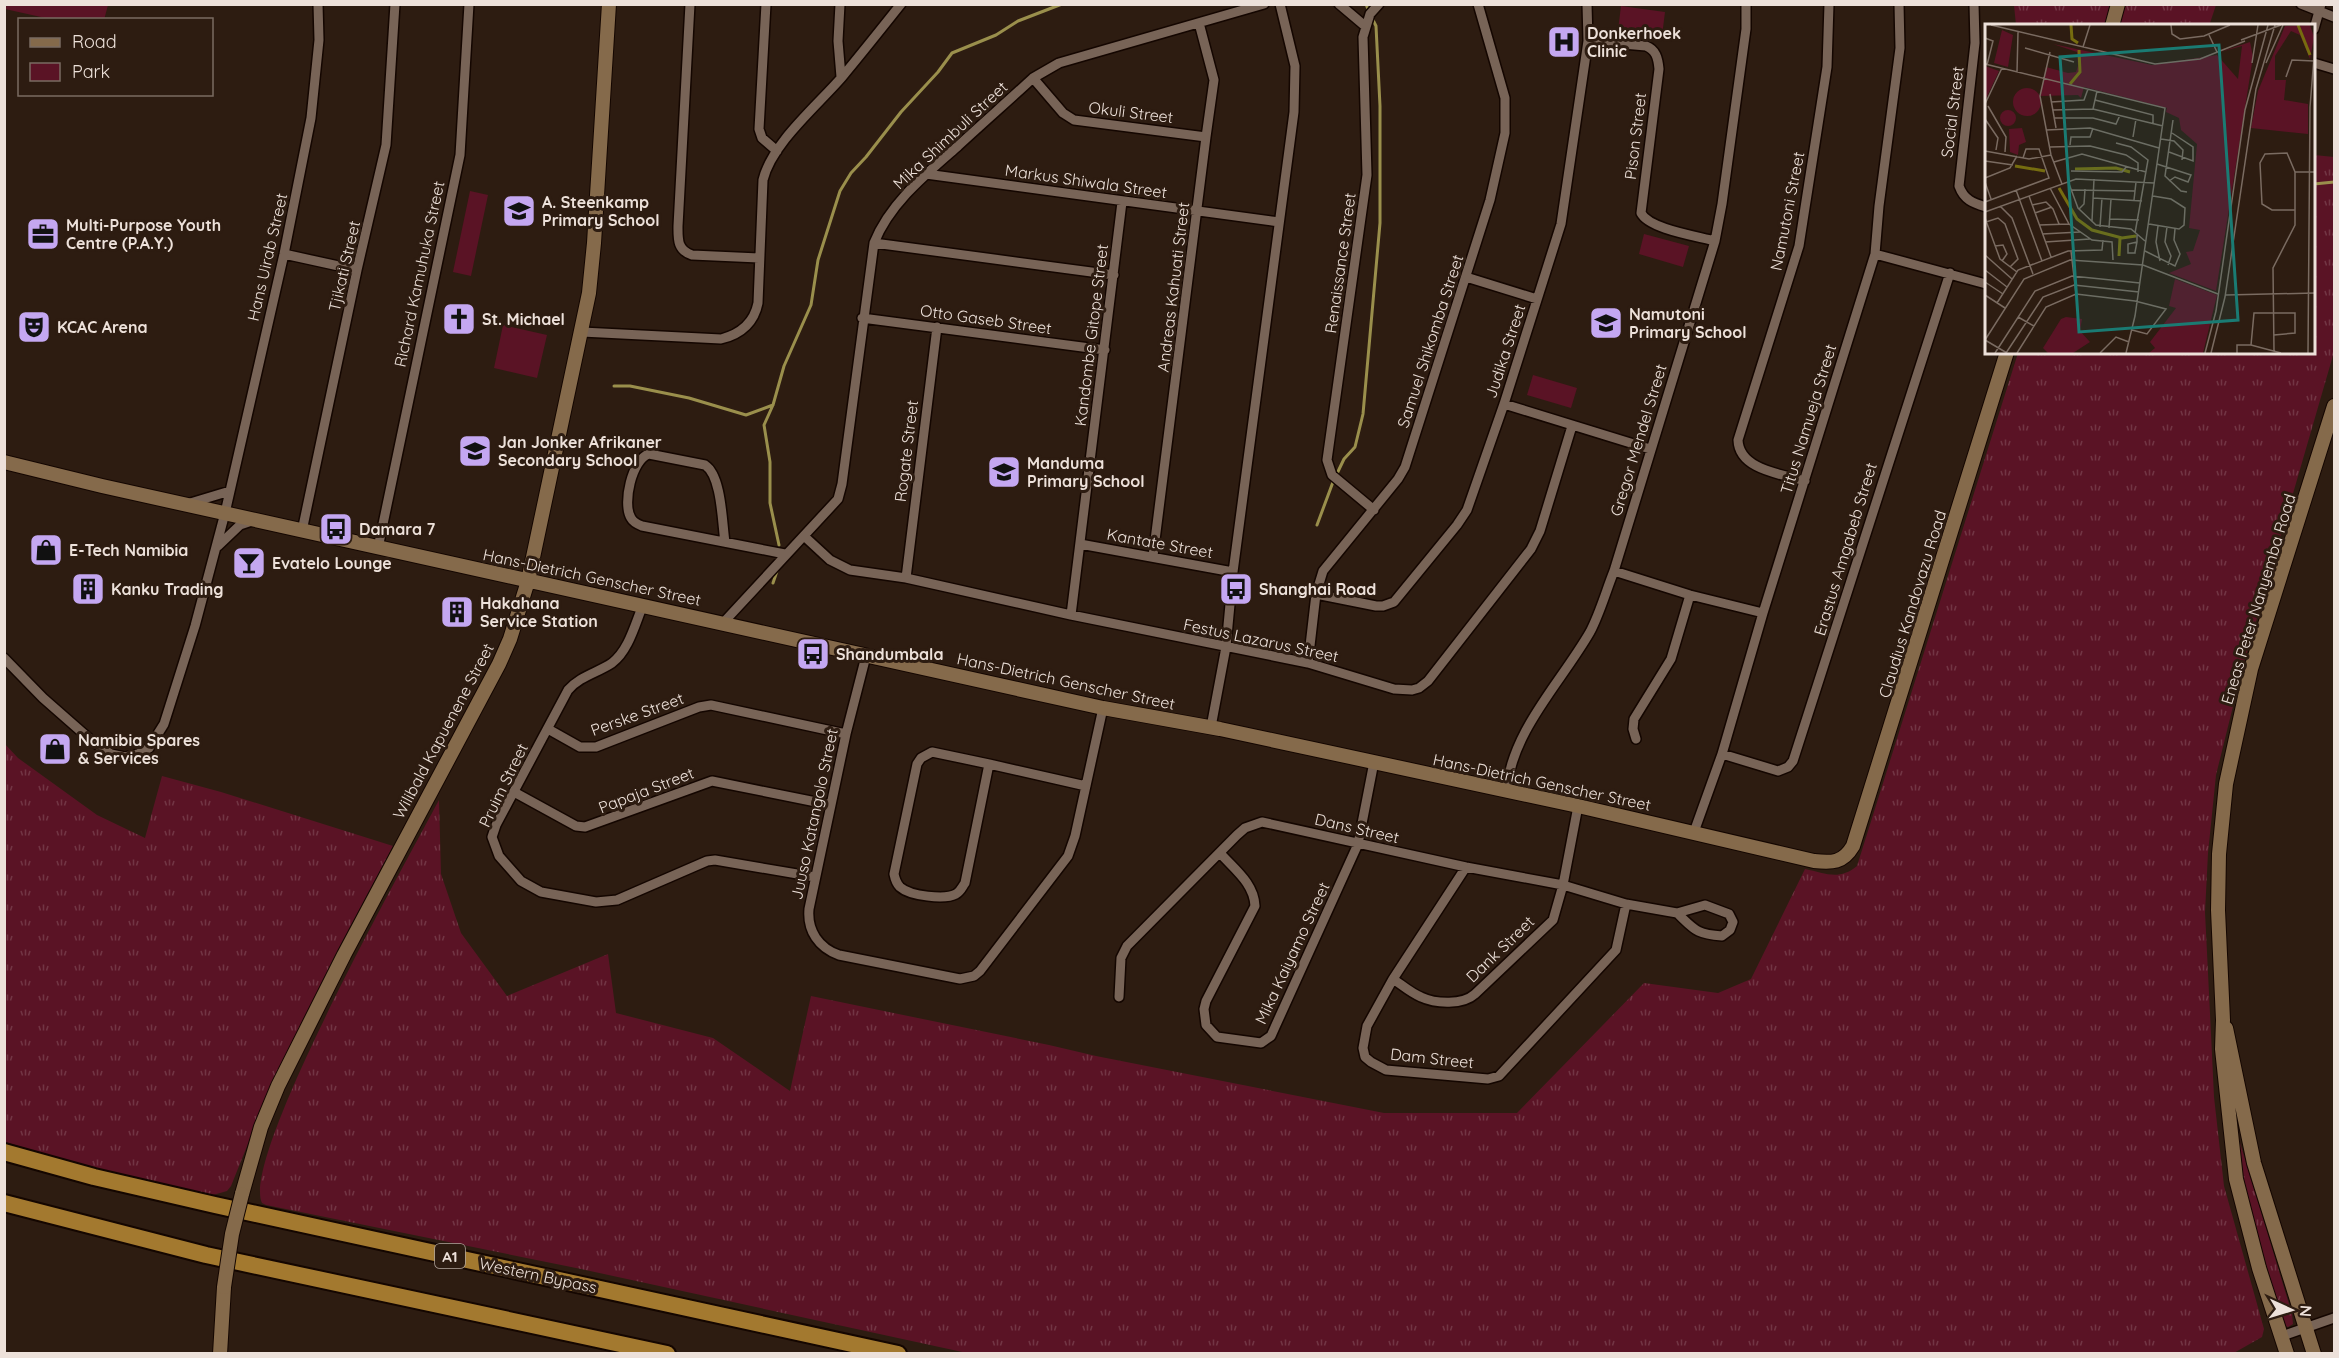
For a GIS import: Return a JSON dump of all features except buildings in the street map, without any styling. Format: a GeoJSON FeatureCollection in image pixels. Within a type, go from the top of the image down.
{"type":"FeatureCollection","features":[{"type":"Feature","properties":{"kind":"highway","name":"Western Bypass"},"geometry":{"type":"LineString","coordinates":[[4,1152],[216,1205],[898,1353]]}},
{"type":"Feature","properties":{"kind":"highway"},"geometry":{"type":"LineString","coordinates":[[4,1203],[206,1255],[668,1353]]}},
{"type":"Feature","properties":{"kind":"street","name":"Hans Uirab Street"},"geometry":{"type":"LineString","coordinates":[[4,658],[43,698],[92,741],[111,754],[125,756],[138,754],[149,748],[164,724],[195,626],[225,513],[284,254],[311,118],[319,40],[318,4]]}},
{"type":"Feature","properties":{"kind":"street","name":"Tjikati Street"},"geometry":{"type":"LineString","coordinates":[[302,531],[386,145],[395,4]]}},
{"type":"Feature","properties":{"kind":"street","name":"Richard Kamuhuka Street"},"geometry":{"type":"LineString","coordinates":[[378,548],[460,155],[469,4]]}},
{"type":"Feature","properties":{"kind":"street","name":"Wilibald Kapuenene Street"},"geometry":{"type":"LineString","coordinates":[[220,1353],[224,1287],[232,1234],[261,1127],[278,1086],[344,955],[499,664],[510,639],[528,580],[582,332],[594,243],[609,4]]}},
{"type":"Feature","properties":{"kind":"street"},"geometry":{"type":"LineString","coordinates":[[690,4],[678,226],[679,246],[681,250],[692,255],[759,258]]}},
{"type":"Feature","properties":{"kind":"street"},"geometry":{"type":"LineString","coordinates":[[766,4],[759,129],[762,138],[777,151]]}},
{"type":"Feature","properties":{"kind":"street"},"geometry":{"type":"LineString","coordinates":[[840,4],[838,41],[841,77]]}},
{"type":"Feature","properties":{"kind":"street"},"geometry":{"type":"LineString","coordinates":[[582,332],[721,339],[735,335],[747,327],[756,311],[763,180],[767,169],[777,151],[901,4]]}},
{"type":"Feature","properties":{"kind":"street","name":"Mika Shimbuli Street"},"geometry":{"type":"LineString","coordinates":[[723,623],[785,554],[834,505],[840,491],[874,243],[883,223],[926,174],[1033,78],[1059,63],[1264,4]]}},
{"type":"Feature","properties":{"kind":"street"},"geometry":{"type":"LineString","coordinates":[[1211,728],[1226,647],[1233,572],[1294,112],[1296,84],[1293,52],[1280,4]]}},
{"type":"Feature","properties":{"kind":"street"},"geometry":{"type":"LineString","coordinates":[[1339,4],[1365,26]]}},
{"type":"Feature","properties":{"kind":"street","name":"Renaissance Street"},"geometry":{"type":"LineString","coordinates":[[1374,510],[1332,475],[1328,460],[1367,175],[1363,50],[1365,26],[1370,14],[1379,4]]}},
{"type":"Feature","properties":{"kind":"street","name":"Samuel Shikomba Street"},"geometry":{"type":"LineString","coordinates":[[1308,663],[1316,594],[1323,571],[1398,479],[1408,459],[1490,200],[1505,133],[1505,98],[1478,4]]}},
{"type":"Feature","properties":{"kind":"street","name":"Judika Street"},"geometry":{"type":"LineString","coordinates":[[1316,594],[1376,606],[1388,604],[1399,597],[1467,510],[1504,404],[1564,208],[1588,41],[1587,4]]}},
{"type":"Feature","properties":{"kind":"street","name":"Gregor Mendel Street"},"geometry":{"type":"LineString","coordinates":[[1506,790],[1508,770],[1516,748],[1590,631],[1614,571],[1721,216],[1746,28],[1746,4]]}},
{"type":"Feature","properties":{"kind":"street","name":"Namutoni Street"},"geometry":{"type":"LineString","coordinates":[[1805,481],[1751,464],[1742,455],[1738,440],[1799,246],[1827,67],[1829,4]]}},
{"type":"Feature","properties":{"kind":"street","name":"Titus Namueja Street"},"geometry":{"type":"LineString","coordinates":[[1694,832],[1722,754],[1763,613],[1875,254],[1879,206],[1900,48],[1899,4]]}},
{"type":"Feature","properties":{"kind":"street","name":"Social Street"},"geometry":{"type":"LineString","coordinates":[[1974,4],[1975,43],[1959,186],[1963,195],[1970,202],[1985,207]]}},
{"type":"Feature","properties":{"kind":"street"},"geometry":{"type":"LineString","coordinates":[[2113,24],[2118,4]]}},
{"type":"Feature","properties":{"kind":"street"},"geometry":{"type":"LineString","coordinates":[[2301,4],[2320,8],[2334,16]]}},
{"type":"Feature","properties":{"kind":"street"},"geometry":{"type":"LineString","coordinates":[[2315,24],[2320,8]]}},
{"type":"Feature","properties":{"kind":"street","name":"Andreas Kahuati Street"},"geometry":{"type":"LineString","coordinates":[[1153,556],[1214,80],[1199,23]]}},
{"type":"Feature","properties":{"kind":"street","name":"Pison Street"},"geometry":{"type":"LineString","coordinates":[[1588,41],[1646,46],[1652,48],[1656,53],[1659,69],[1641,213],[1653,224],[1714,241]]}},
{"type":"Feature","properties":{"kind":"street"},"geometry":{"type":"LineString","coordinates":[[2315,64],[2334,69]]}},
{"type":"Feature","properties":{"kind":"street","name":"Okuli Street"},"geometry":{"type":"LineString","coordinates":[[1033,78],[1064,113],[1074,120],[1206,137]]}},
{"type":"Feature","properties":{"kind":"street","name":"Markus Shiwala Street"},"geometry":{"type":"LineString","coordinates":[[926,174],[1279,222]]}},
{"type":"Feature","properties":{"kind":"street","name":"Kandombe Gitope Street"},"geometry":{"type":"LineString","coordinates":[[1071,615],[1122,202]]}},
{"type":"Feature","properties":{"kind":"street"},"geometry":{"type":"LineString","coordinates":[[874,243],[1114,275]]}},
{"type":"Feature","properties":{"kind":"street"},"geometry":{"type":"LineString","coordinates":[[284,254],[357,270]]}},
{"type":"Feature","properties":{"kind":"street"},"geometry":{"type":"LineString","coordinates":[[1875,254],[1985,284]]}},
{"type":"Feature","properties":{"kind":"street","name":"Erastus Amgabeb Street"},"geometry":{"type":"LineString","coordinates":[[1722,754],[1770,771],[1783,770],[1793,761],[1950,273]]}},
{"type":"Feature","properties":{"kind":"street"},"geometry":{"type":"LineString","coordinates":[[1466,276],[1537,299]]}},
{"type":"Feature","properties":{"kind":"street","name":"Otto Gaseb Street"},"geometry":{"type":"LineString","coordinates":[[862,318],[1105,350]]}},
{"type":"Feature","properties":{"kind":"street","name":"Rogate Street"},"geometry":{"type":"LineString","coordinates":[[906,579],[937,327]]}},
{"type":"Feature","properties":{"kind":"street","name":"Claudius Kandovazu Road"},"geometry":{"type":"LineString","coordinates":[[1841,861],[1853,846],[2006,354]]}},
{"type":"Feature","properties":{"kind":"street"},"geometry":{"type":"LineString","coordinates":[[1504,404],[1650,449]]}},
{"type":"Feature","properties":{"kind":"street","name":"Eneas Peter Nanyemba Road"},"geometry":{"type":"LineString","coordinates":[[2288,1353],[2259,1268],[2237,1188],[2222,1049],[2219,854],[2229,765],[2251,669],[2334,406]]}},
{"type":"Feature","properties":{"kind":"street","name":"Festus Lazarus Street"},"geometry":{"type":"LineString","coordinates":[[804,536],[830,560],[843,567],[1308,663],[1394,688],[1412,690],[1428,681],[1531,549],[1540,531],[1572,426]]}},
{"type":"Feature","properties":{"kind":"street"},"geometry":{"type":"LineString","coordinates":[[725,542],[717,480],[711,468],[649,454],[638,460],[632,476],[628,511],[635,523],[725,542],[785,554]]}},
{"type":"Feature","properties":{"kind":"street","name":"Hans-Dietrich Genscher Street"},"geometry":{"type":"LineString","coordinates":[[4,462],[302,531],[1103,708],[1211,728],[1506,790],[1814,861],[1841,861]]}},
{"type":"Feature","properties":{"kind":"street"},"geometry":{"type":"LineString","coordinates":[[185,504],[230,491]]}},
{"type":"Feature","properties":{"kind":"street"},"geometry":{"type":"LineString","coordinates":[[215,548],[240,525],[254,520]]}},
{"type":"Feature","properties":{"kind":"street","name":"Kantate Street"},"geometry":{"type":"LineString","coordinates":[[1080,544],[1233,572]]}},
{"type":"Feature","properties":{"kind":"street"},"geometry":{"type":"LineString","coordinates":[[1614,571],[1690,595],[1763,613]]}},
{"type":"Feature","properties":{"kind":"street"},"geometry":{"type":"LineString","coordinates":[[1636,739],[1633,729],[1634,719],[1671,659],[1690,595]]}},
{"type":"Feature","properties":{"kind":"street","name":"Pruim Street"},"geometry":{"type":"LineString","coordinates":[[643,605],[627,643],[618,657],[573,684],[496,825],[492,837],[499,856],[521,881],[541,892],[604,903],[617,900],[706,861],[715,860],[815,877]]}},
{"type":"Feature","properties":{"kind":"street","name":"Juuso Katangolo Street"},"geometry":{"type":"LineString","coordinates":[[866,656],[846,734],[808,919],[815,937],[827,950],[839,955],[951,978],[974,976],[986,964],[1065,862],[1074,842],[1103,708]]}},
{"type":"Feature","properties":{"kind":"street","name":"Perske Street"},"geometry":{"type":"LineString","coordinates":[[548,729],[580,747],[596,747],[699,707],[711,705],[846,734]]}},
{"type":"Feature","properties":{"kind":"street"},"geometry":{"type":"LineString","coordinates":[[989,765],[969,871],[961,891],[938,898],[901,888],[894,874],[917,764],[921,758],[932,752],[1086,786]]}},
{"type":"Feature","properties":{"kind":"street","name":"Mika Kaiyamo Street"},"geometry":{"type":"LineString","coordinates":[[1220,853],[1250,886],[1255,906],[1210,993],[1204,1016],[1206,1024],[1217,1037],[1256,1043],[1267,1040],[1270,1036],[1358,844],[1374,762]]}},
{"type":"Feature","properties":{"kind":"street","name":"Papaja Street"},"geometry":{"type":"LineString","coordinates":[[514,792],[576,826],[585,828],[712,781],[831,805]]}},
{"type":"Feature","properties":{"kind":"street","name":"Dank Street"},"geometry":{"type":"LineString","coordinates":[[1394,979],[1424,998],[1459,1002],[1471,998],[1553,920],[1563,885],[1578,806]]}},
{"type":"Feature","properties":{"kind":"street","name":"Dans Street"},"geometry":{"type":"LineString","coordinates":[[1119,996],[1121,958],[1127,946],[1245,828],[1262,822],[1466,867],[1563,885],[1626,904],[1677,913],[1705,905],[1729,914],[1732,922],[1726,934],[1714,936],[1695,931],[1677,913]]}},
{"type":"Feature","properties":{"kind":"street","name":"Dam Street"},"geometry":{"type":"LineString","coordinates":[[1466,867],[1394,979],[1364,1034],[1365,1057],[1386,1070],[1494,1078],[1499,1076],[1616,950],[1626,904]]}},
{"type":"Feature","properties":{"kind":"street","name":"Eneas Peter Nanyemba Road"},"geometry":{"type":"LineString","coordinates":[[2223,1020],[2228,1033],[2254,1163],[2314,1353]]}},
{"type":"Feature","properties":{"kind":"street"},"geometry":{"type":"LineString","coordinates":[[2282,1336],[2334,1318]]}},
{"type":"Feature","properties":{"kind":"green space"},"geometry":{"type":"Polygon","coordinates":[[[5,4],[108,5],[105,18],[46,18],[5,9],[5,4]]]}},
{"type":"Feature","properties":{"kind":"green space"},"geometry":{"type":"Polygon","coordinates":[[[2014,5],[2216,5],[2210,24],[2016,24],[2014,5]]]}},
{"type":"Feature","properties":{"kind":"green space"},"geometry":{"type":"Polygon","coordinates":[[[1621,6],[1665,12],[1662,36],[1618,30],[1621,6]]]}},
{"type":"Feature","properties":{"kind":"green space"},"geometry":{"type":"Polygon","coordinates":[[[2315,155],[2334,157],[2334,352],[2243,666],[2216,775],[2208,853],[2205,912],[2214,1097],[2224,1186],[2264,1329],[2262,1337],[2232,1354],[967,1353],[581,1269],[262,1203],[262,1175],[276,1129],[300,1070],[364,940],[439,800],[441,874],[461,933],[507,996],[608,954],[616,1013],[713,1038],[790,1091],[811,996],[1384,1113],[1517,1113],[1644,983],[1718,993],[1751,979],[1805,869],[1838,875],[1857,866],[2018,354],[2315,354],[2315,155]]]}},
{"type":"Feature","properties":{"kind":"green space"},"geometry":{"type":"Polygon","coordinates":[[[470,191],[488,195],[471,276],[453,272],[470,191]]]}},
{"type":"Feature","properties":{"kind":"green space"},"geometry":{"type":"Polygon","coordinates":[[[1644,234],[1689,246],[1683,267],[1639,254],[1644,234]]]}},
{"type":"Feature","properties":{"kind":"green space"},"geometry":{"type":"Polygon","coordinates":[[[503,325],[547,335],[537,378],[494,368],[503,325]]]}},
{"type":"Feature","properties":{"kind":"green space"},"geometry":{"type":"Polygon","coordinates":[[[1533,375],[1577,388],[1571,408],[1527,395],[1533,375]]]}},
{"type":"Feature","properties":{"kind":"green space"},"geometry":{"type":"Polygon","coordinates":[[[4,743],[18,758],[97,815],[145,838],[162,776],[393,846],[335,955],[272,1084],[227,1191],[213,1195],[96,1169],[5,1142],[4,743]]]}},
{"type":"Feature","properties":{"kind":"green space"},"geometry":{"type":"Polygon","coordinates":[[[2237,1133],[2292,1314],[2293,1324],[2288,1327],[2283,1325],[2243,1181],[2237,1133]]]}},
{"type":"Feature","properties":{"kind":"waterway"},"geometry":{"type":"LineString","coordinates":[[779,545],[770,503],[770,462],[764,425],[773,405],[784,366],[811,305],[818,260],[840,191],[851,173],[952,53],[996,35],[1018,21],[1062,4]]}},
{"type":"Feature","properties":{"kind":"waterway"},"geometry":{"type":"LineString","coordinates":[[1366,4],[1369,12]]}},
{"type":"Feature","properties":{"kind":"waterway"},"geometry":{"type":"LineString","coordinates":[[1317,525],[1344,459],[1355,447],[1363,414],[1380,223],[1380,106],[1376,26],[1372,18]]}},
{"type":"Feature","properties":{"kind":"waterway"},"geometry":{"type":"LineString","coordinates":[[2315,184],[2334,182]]}},
{"type":"Feature","properties":{"kind":"waterway"},"geometry":{"type":"LineString","coordinates":[[614,386],[630,386],[689,398],[746,415],[773,405]]}},
{"type":"Feature","properties":{"kind":"waterway"},"geometry":{"type":"LineString","coordinates":[[773,583],[778,568]]}},
{"type":"Feature","properties":{"kind":"place","name":"Donkerhoek Clinic"},"geometry":{"type":"Point","coordinates":[1564,42]}},
{"type":"Feature","properties":{"kind":"place","name":"A. Steenkamp Primary School"},"geometry":{"type":"Point","coordinates":[519,211]}},
{"type":"Feature","properties":{"kind":"place","name":"Multi-Purpose Youth Centre (P.A.Y.)"},"geometry":{"type":"Point","coordinates":[43,234]}},
{"type":"Feature","properties":{"kind":"place","name":"St. Michael"},"geometry":{"type":"Point","coordinates":[459,319]}},
{"type":"Feature","properties":{"kind":"place","name":"Namutoni Primary School"},"geometry":{"type":"Point","coordinates":[1606,323]}},
{"type":"Feature","properties":{"kind":"place","name":"KCAC Arena"},"geometry":{"type":"Point","coordinates":[34,327]}},
{"type":"Feature","properties":{"kind":"place","name":"Jan Jonker Afrikaner Secondary School"},"geometry":{"type":"Point","coordinates":[475,451]}},
{"type":"Feature","properties":{"kind":"place","name":"Manduma Primary School"},"geometry":{"type":"Point","coordinates":[1004,472]}},
{"type":"Feature","properties":{"kind":"place","name":"Damara 7"},"geometry":{"type":"Point","coordinates":[336,529]}},
{"type":"Feature","properties":{"kind":"place","name":"E-Tech Namibia"},"geometry":{"type":"Point","coordinates":[46,550]}},
{"type":"Feature","properties":{"kind":"place","name":"Evatelo Lounge"},"geometry":{"type":"Point","coordinates":[249,563]}},
{"type":"Feature","properties":{"kind":"place","name":"Kanku Trading"},"geometry":{"type":"Point","coordinates":[88,589]}},
{"type":"Feature","properties":{"kind":"place","name":"Shanghai Road"},"geometry":{"type":"Point","coordinates":[1236,589]}},
{"type":"Feature","properties":{"kind":"place","name":"Hakahana Service Station"},"geometry":{"type":"Point","coordinates":[457,612]}},
{"type":"Feature","properties":{"kind":"place","name":"Shandumbala"},"geometry":{"type":"Point","coordinates":[813,654]}},
{"type":"Feature","properties":{"kind":"place","name":"Namibia Spares & Services"},"geometry":{"type":"Point","coordinates":[55,749]}}]}
